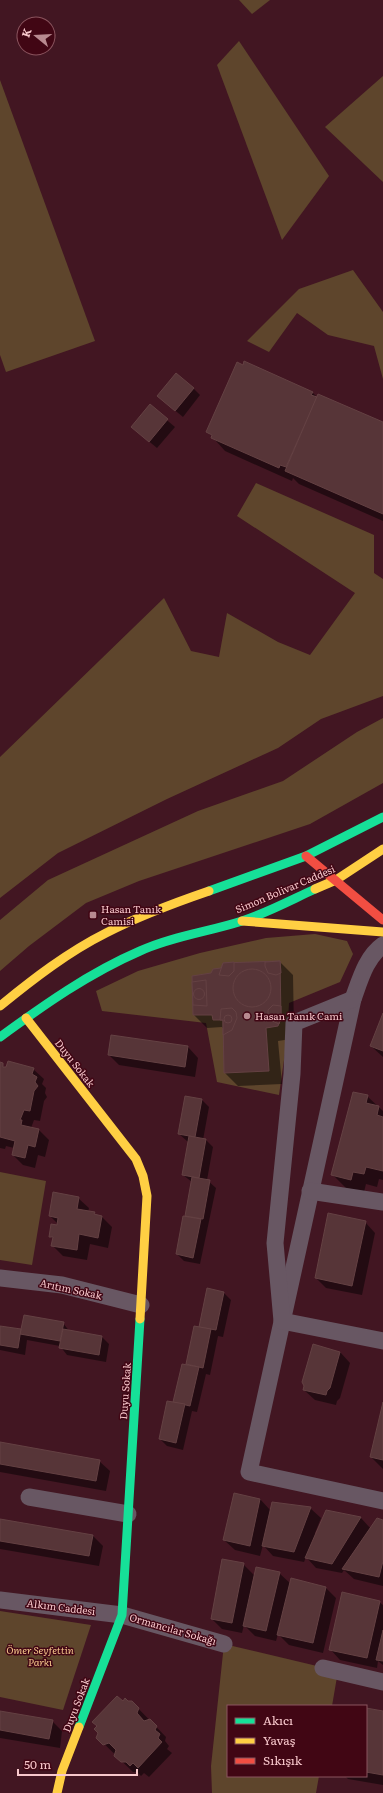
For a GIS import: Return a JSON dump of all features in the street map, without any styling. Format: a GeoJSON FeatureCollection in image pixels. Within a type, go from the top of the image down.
{"type":"FeatureCollection","features":[{"type":"Feature","properties":{"kind":"main road"},"geometry":{"type":"LineString","coordinates":[[0,1006],[42,972],[83,946],[128,922],[208,891],[306,856],[383,817]]}},
{"type":"Feature","properties":{"kind":"main road","name":"Simon Bolivar Caddesi"},"geometry":{"type":"LineString","coordinates":[[0,1036],[54,998],[120,960],[141,950],[192,933],[242,921],[336,880],[383,849]]}},
{"type":"Feature","properties":{"kind":"main road"},"geometry":{"type":"LineString","coordinates":[[306,856],[383,920]]}},
{"type":"Feature","properties":{"kind":"main road"},"geometry":{"type":"LineString","coordinates":[[242,921],[383,932]]}},
{"type":"Feature","properties":{"kind":"main road","name":"Duyu Sokak"},"geometry":{"type":"LineString","coordinates":[[26,1018],[136,1159],[144,1176],[147,1196],[122,1615],[62,1771],[57,1793]]}},
{"type":"Feature","properties":{"kind":"street"},"geometry":{"type":"LineString","coordinates":[[383,945],[377,950],[364,971],[353,999],[248,1472],[383,1501]]}},
{"type":"Feature","properties":{"kind":"street"},"geometry":{"type":"LineString","coordinates":[[282,1320],[275,1243],[292,1080],[294,1023],[353,999]]}},
{"type":"Feature","properties":{"kind":"street"},"geometry":{"type":"LineString","coordinates":[[310,1191],[383,1202]]}},
{"type":"Feature","properties":{"kind":"street","name":"Arıtım Sokak"},"geometry":{"type":"LineString","coordinates":[[0,1278],[62,1285],[141,1305]]}},
{"type":"Feature","properties":{"kind":"street"},"geometry":{"type":"LineString","coordinates":[[282,1320],[383,1341]]}},
{"type":"Feature","properties":{"kind":"street"},"geometry":{"type":"LineString","coordinates":[[29,1497],[128,1514]]}},
{"type":"Feature","properties":{"kind":"street","name":"Alkım Caddesi"},"geometry":{"type":"LineString","coordinates":[[0,1600],[122,1615]]}},
{"type":"Feature","properties":{"kind":"street","name":"Ormancılar Sokağı"},"geometry":{"type":"LineString","coordinates":[[122,1615],[224,1644]]}},
{"type":"Feature","properties":{"kind":"street"},"geometry":{"type":"LineString","coordinates":[[323,1668],[383,1682]]}},
{"type":"Feature","properties":{"kind":"green space"},"geometry":{"type":"Polygon","coordinates":[[[239,0],[270,0],[252,14],[239,0]]]}},
{"type":"Feature","properties":{"kind":"green space"},"geometry":{"type":"Polygon","coordinates":[[[239,41],[329,176],[282,240],[217,65],[239,41]]]}},
{"type":"Feature","properties":{"kind":"green space"},"geometry":{"type":"Polygon","coordinates":[[[383,76],[383,182],[325,127],[383,76]]]}},
{"type":"Feature","properties":{"kind":"green space"},"geometry":{"type":"Polygon","coordinates":[[[0,80],[95,341],[6,372],[0,355],[0,80]]]}},
{"type":"Feature","properties":{"kind":"green space"},"geometry":{"type":"Polygon","coordinates":[[[353,270],[383,312],[383,379],[374,346],[328,335],[297,313],[269,352],[247,341],[299,289],[353,270]]]}},
{"type":"Feature","properties":{"kind":"green space"},"geometry":{"type":"Polygon","coordinates":[[[256,483],[374,535],[374,573],[383,579],[383,696],[321,719],[278,748],[167,799],[58,853],[0,898],[0,757],[164,598],[191,651],[219,657],[227,613],[278,642],[310,655],[355,593],[237,516],[256,483]]]}},
{"type":"Feature","properties":{"kind":"green space"},"geometry":{"type":"Polygon","coordinates":[[[383,718],[383,783],[310,824],[139,881],[86,903],[29,946],[0,971],[0,920],[48,880],[198,811],[283,781],[357,732],[383,718]]]}},
{"type":"Feature","properties":{"kind":"green space"},"geometry":{"type":"Polygon","coordinates":[[[315,934],[347,941],[353,954],[340,982],[289,1003],[287,1039],[279,1095],[217,1082],[206,1023],[102,1011],[96,991],[138,971],[200,953],[266,938],[315,934]]]}},
{"type":"Feature","properties":{"kind":"green space"},"geometry":{"type":"Polygon","coordinates":[[[0,1172],[46,1181],[32,1265],[0,1260],[0,1172]]]}},
{"type":"Feature","properties":{"kind":"green space","name":"Ömer Seyfettin Parkı"},"geometry":{"type":"Polygon","coordinates":[[[0,1611],[91,1625],[63,1710],[0,1697],[0,1611]]]}},
{"type":"Feature","properties":{"kind":"green space"},"geometry":{"type":"Polygon","coordinates":[[[224,1644],[338,1671],[332,1705],[227,1705],[227,1777],[319,1777],[316,1793],[212,1793],[211,1766],[224,1644]]]}},
{"type":"Feature","properties":{"kind":"building"},"geometry":{"type":"Polygon","coordinates":[[[244,361],[313,392],[311,395],[317,397],[286,467],[280,465],[279,468],[211,438],[212,435],[206,432],[237,362],[243,365],[244,361]]]}},
{"type":"Feature","properties":{"kind":"building"},"geometry":{"type":"Polygon","coordinates":[[[176,373],[194,388],[175,411],[157,396],[176,373]]]}},
{"type":"Feature","properties":{"kind":"building"},"geometry":{"type":"Polygon","coordinates":[[[318,394],[383,422],[383,514],[285,471],[318,394]]]}},
{"type":"Feature","properties":{"kind":"building"},"geometry":{"type":"Polygon","coordinates":[[[150,404],[168,419],[149,442],[131,427],[150,404]]]}},
{"type":"Feature","properties":{"kind":"building","name":"Hasan Tanık Cami"},"geometry":{"type":"Polygon","coordinates":[[[280,961],[281,1018],[278,1026],[266,1028],[269,1071],[224,1073],[223,1020],[213,1020],[212,1015],[193,1015],[192,976],[211,973],[213,969],[221,968],[223,963],[280,961]]]}},
{"type":"Feature","properties":{"kind":"building"},"geometry":{"type":"Polygon","coordinates":[[[280,961],[281,973],[276,975],[268,973],[265,962],[280,961]]]}},
{"type":"Feature","properties":{"kind":"building"},"geometry":{"type":"Polygon","coordinates":[[[234,962],[234,971],[229,976],[219,975],[223,963],[234,962]]]}},
{"type":"Feature","properties":{"kind":"building"},"geometry":{"type":"Polygon","coordinates":[[[252,969],[262,972],[268,978],[271,988],[268,998],[262,1004],[252,1007],[242,1004],[236,998],[233,988],[236,978],[242,972],[252,969]]]}},
{"type":"Feature","properties":{"kind":"building"},"geometry":{"type":"Polygon","coordinates":[[[206,980],[207,1006],[193,1005],[192,982],[206,980]]]}},
{"type":"Feature","properties":{"kind":"building"},"geometry":{"type":"Polygon","coordinates":[[[199,988],[203,990],[205,994],[203,998],[199,1000],[195,998],[193,994],[195,990],[199,988]]]}},
{"type":"Feature","properties":{"kind":"building"},"geometry":{"type":"Polygon","coordinates":[[[273,1005],[281,1006],[281,1018],[279,1024],[268,1019],[268,1010],[273,1005]]]}},
{"type":"Feature","properties":{"kind":"building"},"geometry":{"type":"Polygon","coordinates":[[[232,1008],[236,1012],[237,1018],[232,1030],[223,1035],[223,1020],[220,1020],[221,1009],[232,1008]]]}},
{"type":"Feature","properties":{"kind":"building"},"geometry":{"type":"Polygon","coordinates":[[[383,1013],[383,1051],[370,1046],[383,1013]]]}},
{"type":"Feature","properties":{"kind":"building"},"geometry":{"type":"Polygon","coordinates":[[[226,1015],[230,1015],[232,1019],[230,1023],[226,1023],[224,1021],[224,1017],[226,1015]]]}},
{"type":"Feature","properties":{"kind":"building"},"geometry":{"type":"Polygon","coordinates":[[[111,1035],[188,1046],[185,1067],[108,1055],[111,1035]]]}},
{"type":"Feature","properties":{"kind":"building"},"geometry":{"type":"Polygon","coordinates":[[[8,1061],[34,1068],[32,1074],[37,1077],[35,1082],[38,1086],[34,1091],[30,1111],[24,1110],[20,1120],[22,1120],[21,1125],[39,1129],[35,1147],[28,1145],[25,1158],[12,1155],[15,1141],[0,1137],[0,1062],[3,1063],[3,1067],[6,1067],[8,1061]]]}},
{"type":"Feature","properties":{"kind":"building"},"geometry":{"type":"Polygon","coordinates":[[[353,1092],[368,1095],[366,1103],[379,1106],[377,1115],[383,1117],[383,1171],[366,1167],[364,1174],[353,1172],[351,1180],[331,1175],[353,1092]]]}},
{"type":"Feature","properties":{"kind":"building"},"geometry":{"type":"Polygon","coordinates":[[[185,1096],[202,1099],[195,1137],[178,1134],[185,1096]]]}},
{"type":"Feature","properties":{"kind":"building"},"geometry":{"type":"Polygon","coordinates":[[[189,1136],[206,1139],[199,1178],[182,1175],[189,1136]]]}},
{"type":"Feature","properties":{"kind":"building"},"geometry":{"type":"Polygon","coordinates":[[[192,1177],[210,1180],[203,1219],[185,1216],[192,1177]]]}},
{"type":"Feature","properties":{"kind":"building"},"geometry":{"type":"Polygon","coordinates":[[[53,1192],[79,1197],[77,1209],[95,1212],[94,1214],[102,1216],[98,1238],[79,1234],[77,1250],[51,1246],[53,1237],[49,1237],[51,1224],[57,1225],[58,1218],[49,1216],[53,1192]]]}},
{"type":"Feature","properties":{"kind":"building"},"geometry":{"type":"Polygon","coordinates":[[[328,1213],[366,1221],[352,1286],[315,1278],[328,1213]]]}},
{"type":"Feature","properties":{"kind":"building"},"geometry":{"type":"Polygon","coordinates":[[[183,1216],[201,1219],[193,1258],[176,1254],[183,1216]]]}},
{"type":"Feature","properties":{"kind":"building"},"geometry":{"type":"Polygon","coordinates":[[[207,1288],[224,1292],[216,1330],[199,1327],[207,1288]]]}},
{"type":"Feature","properties":{"kind":"building"},"geometry":{"type":"Polygon","coordinates":[[[24,1315],[64,1322],[60,1341],[20,1334],[24,1315]]]}},
{"type":"Feature","properties":{"kind":"building"},"geometry":{"type":"Polygon","coordinates":[[[0,1326],[21,1329],[18,1348],[0,1345],[0,1326]]]}},
{"type":"Feature","properties":{"kind":"building"},"geometry":{"type":"Polygon","coordinates":[[[194,1326],[211,1329],[203,1368],[186,1364],[194,1326]]]}},
{"type":"Feature","properties":{"kind":"building"},"geometry":{"type":"Polygon","coordinates":[[[63,1329],[102,1336],[99,1355],[59,1348],[63,1329]]]}},
{"type":"Feature","properties":{"kind":"building"},"geometry":{"type":"Polygon","coordinates":[[[313,1344],[340,1352],[330,1388],[326,1395],[303,1390],[304,1386],[302,1382],[313,1344]]]}},
{"type":"Feature","properties":{"kind":"building"},"geometry":{"type":"Polygon","coordinates":[[[182,1364],[199,1367],[190,1406],[173,1402],[182,1364]]]}},
{"type":"Feature","properties":{"kind":"building"},"geometry":{"type":"Polygon","coordinates":[[[167,1401],[185,1404],[176,1443],[159,1439],[167,1401]]]}},
{"type":"Feature","properties":{"kind":"building"},"geometry":{"type":"Polygon","coordinates":[[[383,1402],[383,1460],[370,1457],[383,1402]]]}},
{"type":"Feature","properties":{"kind":"building"},"geometry":{"type":"Polygon","coordinates":[[[0,1442],[100,1460],[96,1481],[0,1464],[0,1442]]]}},
{"type":"Feature","properties":{"kind":"building"},"geometry":{"type":"Polygon","coordinates":[[[234,1493],[260,1499],[250,1546],[223,1540],[234,1493]]]}},
{"type":"Feature","properties":{"kind":"building"},"geometry":{"type":"Polygon","coordinates":[[[272,1502],[311,1507],[294,1552],[262,1546],[272,1502]]]}},
{"type":"Feature","properties":{"kind":"building"},"geometry":{"type":"Polygon","coordinates":[[[326,1510],[361,1517],[332,1564],[305,1558],[326,1510]]]}},
{"type":"Feature","properties":{"kind":"building"},"geometry":{"type":"Polygon","coordinates":[[[377,1518],[383,1520],[383,1561],[379,1577],[342,1569],[377,1518]]]}},
{"type":"Feature","properties":{"kind":"building"},"geometry":{"type":"Polygon","coordinates":[[[0,1519],[93,1535],[89,1556],[0,1541],[0,1519]]]}},
{"type":"Feature","properties":{"kind":"building"},"geometry":{"type":"Polygon","coordinates":[[[222,1559],[244,1563],[232,1623],[211,1619],[222,1559]]]}},
{"type":"Feature","properties":{"kind":"building"},"geometry":{"type":"Polygon","coordinates":[[[256,1567],[280,1572],[266,1631],[243,1626],[256,1567]]]}},
{"type":"Feature","properties":{"kind":"building"},"geometry":{"type":"Polygon","coordinates":[[[291,1578],[326,1587],[313,1643],[277,1635],[291,1578]]]}},
{"type":"Feature","properties":{"kind":"building"},"geometry":{"type":"Polygon","coordinates":[[[342,1592],[380,1601],[367,1658],[329,1650],[342,1592]]]}},
{"type":"Feature","properties":{"kind":"building"},"geometry":{"type":"Polygon","coordinates":[[[383,1630],[383,1661],[376,1660],[383,1630]]]}},
{"type":"Feature","properties":{"kind":"building"},"geometry":{"type":"Polygon","coordinates":[[[117,1696],[123,1701],[125,1698],[128,1701],[132,1701],[139,1708],[137,1713],[144,1721],[150,1719],[157,1726],[155,1730],[160,1734],[158,1738],[162,1742],[138,1768],[133,1763],[130,1766],[126,1762],[121,1762],[114,1756],[116,1750],[109,1743],[103,1745],[96,1738],[98,1733],[94,1729],[97,1726],[92,1722],[117,1696]]]}},
{"type":"Feature","properties":{"kind":"building"},"geometry":{"type":"Polygon","coordinates":[[[367,1708],[383,1711],[383,1775],[367,1772],[367,1708]]]}},
{"type":"Feature","properties":{"kind":"building"},"geometry":{"type":"Polygon","coordinates":[[[0,1711],[53,1720],[49,1739],[0,1730],[0,1711]]]}},
{"type":"Feature","properties":{"kind":"traffic: fast"},"geometry":{"type":"LineString","coordinates":[[209,891],[306,856],[383,817]]}},
{"type":"Feature","properties":{"kind":"traffic: fast"},"geometry":{"type":"LineString","coordinates":[[0,1037],[67,990],[103,969],[140,951],[178,938],[251,918],[315,889]]}},
{"type":"Feature","properties":{"kind":"traffic: fast"},"geometry":{"type":"LineString","coordinates":[[79,1727],[122,1615],[140,1319]]}},
{"type":"Feature","properties":{"kind":"traffic: slow"},"geometry":{"type":"LineString","coordinates":[[315,889],[336,880],[383,849]]}},
{"type":"Feature","properties":{"kind":"traffic: slow"},"geometry":{"type":"LineString","coordinates":[[0,1006],[51,966],[92,940],[144,915],[209,891]]}},
{"type":"Feature","properties":{"kind":"traffic: slow"},"geometry":{"type":"LineString","coordinates":[[242,921],[383,932]]}},
{"type":"Feature","properties":{"kind":"traffic: slow"},"geometry":{"type":"LineString","coordinates":[[26,1018],[136,1159],[143,1176],[147,1196],[140,1319]]}},
{"type":"Feature","properties":{"kind":"traffic: slow"},"geometry":{"type":"LineString","coordinates":[[57,1793],[62,1771],[79,1727]]}},
{"type":"Feature","properties":{"kind":"traffic: jam"},"geometry":{"type":"LineString","coordinates":[[306,856],[383,920]]}},
{"type":"Feature","properties":{"kind":"place","name":"Hasan Tanık Camisi"},"geometry":{"type":"Point","coordinates":[93,915]}},
{"type":"Feature","properties":{"kind":"place","name":"Hasan Tanık Cami"},"geometry":{"type":"Point","coordinates":[247,1016]}}]}
